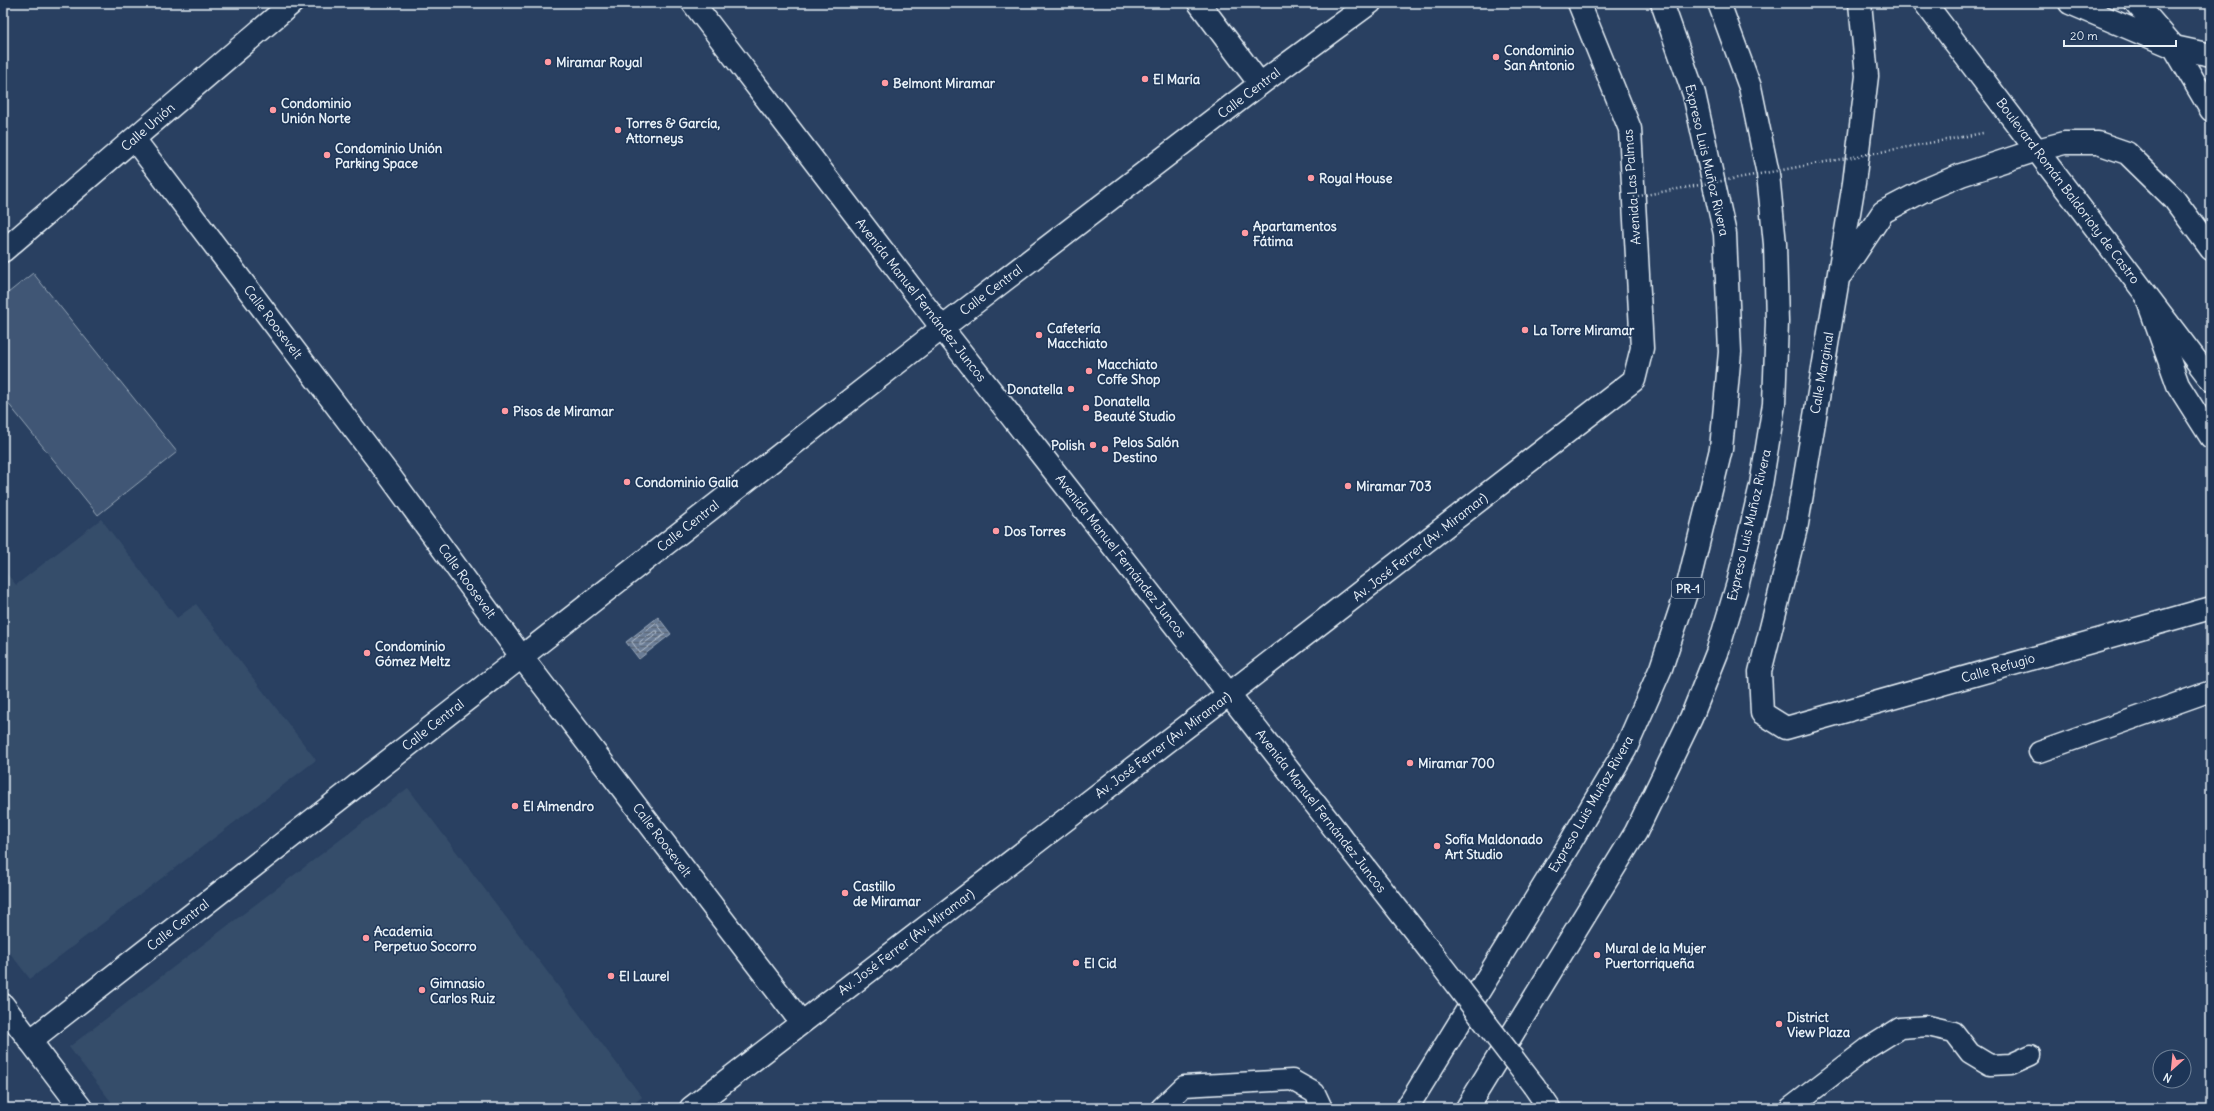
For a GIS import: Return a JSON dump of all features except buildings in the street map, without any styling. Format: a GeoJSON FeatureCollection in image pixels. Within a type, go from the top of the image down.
{"type":"FeatureCollection","features":[{"type":"Feature","properties":{"kind":"main road","name":"Calle Unión"},"geometry":{"type":"LineString","coordinates":[[3,251],[292,3]]}},
{"type":"Feature","properties":{"kind":"main road","name":"Avenida Manuel Fernández Juncos"},"geometry":{"type":"LineString","coordinates":[[693,3],[942,328],[1436,957],[1549,1108]]}},
{"type":"Feature","properties":{"kind":"main road"},"geometry":{"type":"LineString","coordinates":[[1199,3],[1260,84]]}},
{"type":"Feature","properties":{"kind":"main road","name":"Calle Central"},"geometry":{"type":"LineString","coordinates":[[30,1041],[942,328],[1260,84],[1370,3]]}},
{"type":"Feature","properties":{"kind":"main road","name":"Avenida Las Palmas"},"geometry":{"type":"LineString","coordinates":[[1579,3],[1630,129],[1642,348],[1634,380]]}},
{"type":"Feature","properties":{"kind":"main road","name":"Expreso Luis Muñoz Rivera"},"geometry":{"type":"LineString","coordinates":[[1407,1108],[1567,848],[1625,750],[1661,668],[1686,593],[1721,449],[1730,352],[1725,234],[1694,94],[1662,3]]}},
{"type":"Feature","properties":{"kind":"main road","name":"Expreso Luis Muñoz Rivera"},"geometry":{"type":"LineString","coordinates":[[1467,1108],[1636,832],[1691,718],[1717,653],[1738,583],[1761,485],[1774,404],[1777,322],[1775,244],[1768,174],[1750,87],[1719,3]]}},
{"type":"Feature","properties":{"kind":"main road","name":"Calle Marginal"},"geometry":{"type":"LineString","coordinates":[[1786,728],[1762,713],[1760,672],[1797,524],[1854,183],[1867,76],[1860,3]]}},
{"type":"Feature","properties":{"kind":"main road","name":"Boulevard Román Baldorioty de Castro"},"geometry":{"type":"LineString","coordinates":[[1925,3],[2211,380]]}},
{"type":"Feature","properties":{"kind":"main road"},"geometry":{"type":"LineString","coordinates":[[2070,3],[2174,47],[2211,55]]}},
{"type":"Feature","properties":{"kind":"main road"},"geometry":{"type":"LineString","coordinates":[[2136,3],[2174,47],[2211,110]]}},
{"type":"Feature","properties":{"kind":"main road","name":"Calle Roosevelt"},"geometry":{"type":"LineString","coordinates":[[134,139],[389,475],[522,656],[801,1022]]}},
{"type":"Feature","properties":{"kind":"main road"},"geometry":{"type":"LineString","coordinates":[[1838,279],[1883,212],[1923,191],[1961,175],[2037,150],[2064,143],[2098,143],[2127,153],[2174,199],[2211,249]]}},
{"type":"Feature","properties":{"kind":"main road"},"geometry":{"type":"LineString","coordinates":[[2145,292],[2178,385],[2211,437]]}},
{"type":"Feature","properties":{"kind":"main road","name":"Av. José Ferrer (Av. Miramar)"},"geometry":{"type":"LineString","coordinates":[[691,1108],[1230,694],[1634,380]]}},
{"type":"Feature","properties":{"kind":"main road","name":"Calle Refugio"},"geometry":{"type":"LineString","coordinates":[[1786,728],[2211,608]]}},
{"type":"Feature","properties":{"kind":"main road"},"geometry":{"type":"LineString","coordinates":[[3,1005],[81,1108]]}},
{"type":"Feature","properties":{"kind":"lane"},"geometry":{"type":"LineString","coordinates":[[2039,752],[2211,691]]}},
{"type":"Feature","properties":{"kind":"lane"},"geometry":{"type":"LineString","coordinates":[[1790,1108],[1868,1048],[1900,1028],[1928,1026],[1954,1032],[1970,1053],[1990,1065],[2011,1064],[2031,1055]]}},
{"type":"Feature","properties":{"kind":"lane"},"geometry":{"type":"LineString","coordinates":[[1161,1108],[1184,1086],[1292,1080],[1315,1092],[1322,1108]]}},
{"type":"Feature","properties":{"kind":"path"},"geometry":{"type":"LineString","coordinates":[[1634,197],[1962,137]]}},
{"type":"Feature","properties":{"kind":"shaded area"},"geometry":{"type":"Polygon","coordinates":[[[33,273],[177,452],[98,515],[3,397],[3,297],[33,273]]]}},
{"type":"Feature","properties":{"kind":"shaded area"},"geometry":{"type":"Polygon","coordinates":[[[101,519],[177,618],[196,604],[316,760],[30,979],[3,944],[3,569],[16,585],[101,519]]]}},
{"type":"Feature","properties":{"kind":"shaded area","name":"Academia Perpetuo Socorro"},"geometry":{"type":"Polygon","coordinates":[[[408,788],[642,1097],[628,1108],[116,1108],[69,1047],[408,788]]]}},
{"type":"Feature","properties":{"kind":"water"},"geometry":{"type":"Polygon","coordinates":[[[658,617],[671,634],[639,659],[626,642],[658,617]]]}},
{"type":"Feature","properties":{"kind":"place","name":"Condominio San Antonio"},"geometry":{"type":"Point","coordinates":[1496,57]}},
{"type":"Feature","properties":{"kind":"place","name":"Miramar Royal"},"geometry":{"type":"Point","coordinates":[548,62]}},
{"type":"Feature","properties":{"kind":"place","name":"El María"},"geometry":{"type":"Point","coordinates":[1145,79]}},
{"type":"Feature","properties":{"kind":"place","name":"Belmont Miramar"},"geometry":{"type":"Point","coordinates":[885,83]}},
{"type":"Feature","properties":{"kind":"place","name":"Condominio Unión Norte"},"geometry":{"type":"Point","coordinates":[273,110]}},
{"type":"Feature","properties":{"kind":"place","name":"Torres & García, Attorneys"},"geometry":{"type":"Point","coordinates":[618,130]}},
{"type":"Feature","properties":{"kind":"place","name":"Condominio Unión Parking Space"},"geometry":{"type":"Point","coordinates":[327,155]}},
{"type":"Feature","properties":{"kind":"place","name":"Royal House"},"geometry":{"type":"Point","coordinates":[1311,178]}},
{"type":"Feature","properties":{"kind":"place","name":"Apartamentos Fátima"},"geometry":{"type":"Point","coordinates":[1245,233]}},
{"type":"Feature","properties":{"kind":"place","name":"La Torre Miramar"},"geometry":{"type":"Point","coordinates":[1525,330]}},
{"type":"Feature","properties":{"kind":"place","name":"Cafetería Macchiato"},"geometry":{"type":"Point","coordinates":[1039,335]}},
{"type":"Feature","properties":{"kind":"place","name":"Macchiato Coffe Shop"},"geometry":{"type":"Point","coordinates":[1089,371]}},
{"type":"Feature","properties":{"kind":"place","name":"Donatella"},"geometry":{"type":"Point","coordinates":[1071,389]}},
{"type":"Feature","properties":{"kind":"place","name":"Donatella Beauté Studio"},"geometry":{"type":"Point","coordinates":[1086,408]}},
{"type":"Feature","properties":{"kind":"place","name":"Pisos de Miramar"},"geometry":{"type":"Point","coordinates":[505,411]}},
{"type":"Feature","properties":{"kind":"place","name":"Polish"},"geometry":{"type":"Point","coordinates":[1093,445]}},
{"type":"Feature","properties":{"kind":"place","name":"Pelos Salón Destino"},"geometry":{"type":"Point","coordinates":[1105,449]}},
{"type":"Feature","properties":{"kind":"place","name":"Condominio Galia"},"geometry":{"type":"Point","coordinates":[627,482]}},
{"type":"Feature","properties":{"kind":"place","name":"Miramar 703"},"geometry":{"type":"Point","coordinates":[1348,486]}},
{"type":"Feature","properties":{"kind":"place","name":"Dos Torres"},"geometry":{"type":"Point","coordinates":[996,531]}},
{"type":"Feature","properties":{"kind":"place","name":"Condominio Gómez Meltz"},"geometry":{"type":"Point","coordinates":[367,653]}},
{"type":"Feature","properties":{"kind":"place","name":"Miramar 700"},"geometry":{"type":"Point","coordinates":[1410,763]}},
{"type":"Feature","properties":{"kind":"place","name":"El Almendro"},"geometry":{"type":"Point","coordinates":[515,806]}},
{"type":"Feature","properties":{"kind":"place","name":"Sofía Maldonado Art Studio"},"geometry":{"type":"Point","coordinates":[1437,846]}},
{"type":"Feature","properties":{"kind":"place","name":"Castillo de Miramar"},"geometry":{"type":"Point","coordinates":[845,893]}},
{"type":"Feature","properties":{"kind":"place","name":"Academia Perpetuo Socorro"},"geometry":{"type":"Point","coordinates":[366,938]}},
{"type":"Feature","properties":{"kind":"place","name":"Mural de la Mujer Puertorriqueña"},"geometry":{"type":"Point","coordinates":[1597,955]}},
{"type":"Feature","properties":{"kind":"place","name":"El Cid"},"geometry":{"type":"Point","coordinates":[1076,963]}},
{"type":"Feature","properties":{"kind":"place","name":"El Laurel"},"geometry":{"type":"Point","coordinates":[611,976]}},
{"type":"Feature","properties":{"kind":"place","name":"Gimnasio Carlos Ruiz"},"geometry":{"type":"Point","coordinates":[422,990]}},
{"type":"Feature","properties":{"kind":"place","name":"District View Plaza"},"geometry":{"type":"Point","coordinates":[1779,1024]}}]}
